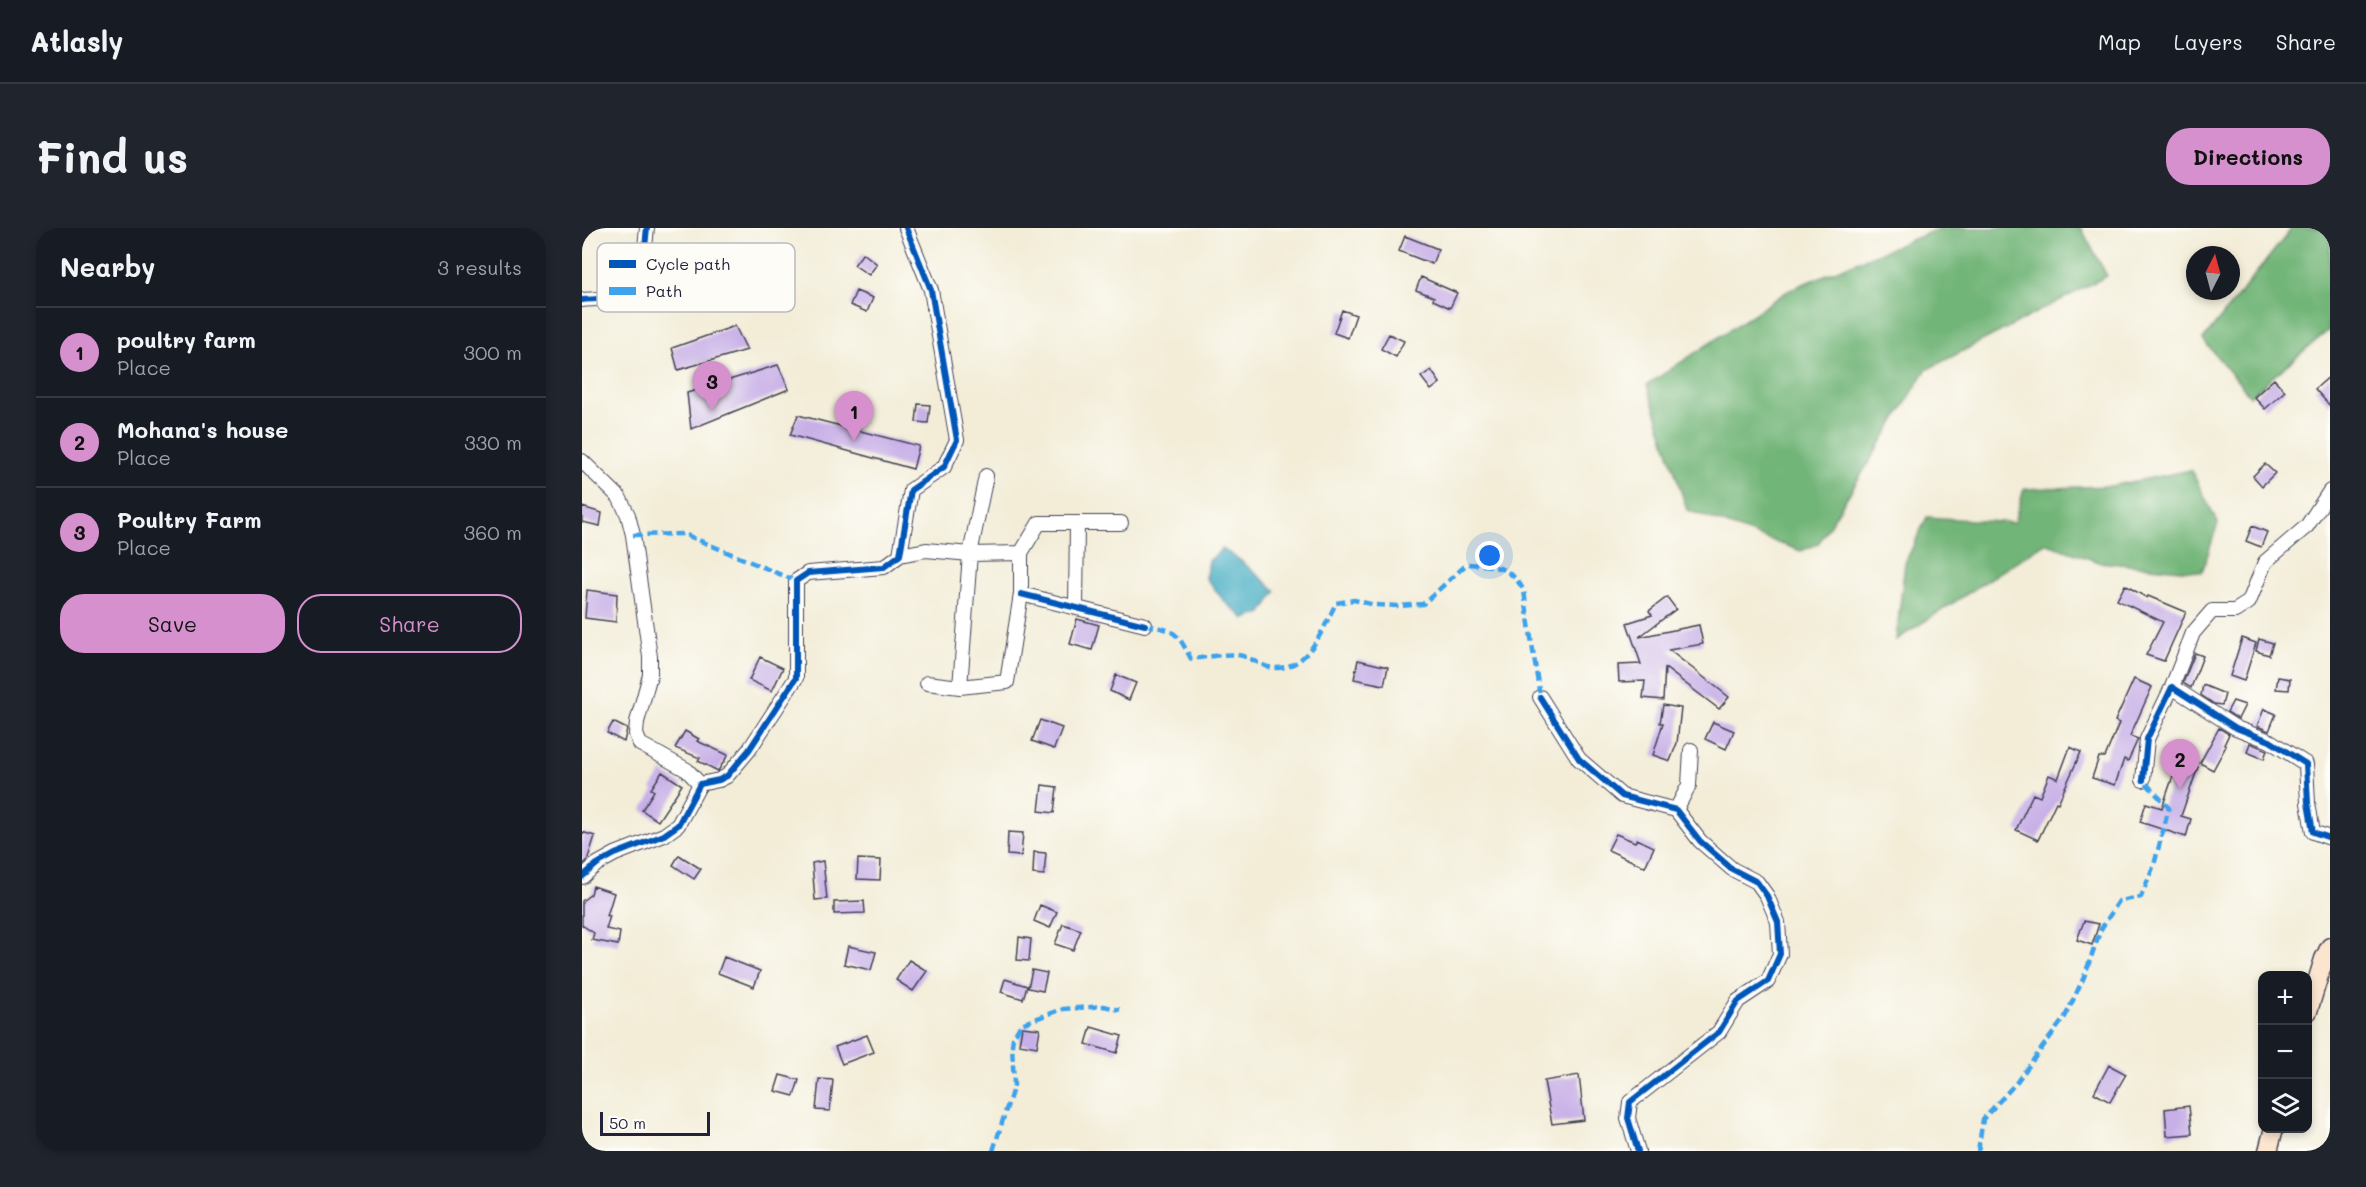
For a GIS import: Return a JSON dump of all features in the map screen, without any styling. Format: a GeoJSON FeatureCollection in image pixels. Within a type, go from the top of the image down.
{"type":"FeatureCollection","features":[{"type":"Feature","properties":{"kind":"main road"},"geometry":{"type":"LineString","coordinates":[[2312,996],[2330,947]]}},
{"type":"Feature","properties":{"kind":"main road"},"geometry":{"type":"LineString","coordinates":[[2268,1151],[2273,1133]]}},
{"type":"Feature","properties":{"kind":"street"},"geometry":{"type":"LineString","coordinates":[[646,243],[648,228]]}},
{"type":"Feature","properties":{"kind":"street"},"geometry":{"type":"LineString","coordinates":[[900,555],[911,490],[944,467],[957,440],[931,290],[906,228]]}},
{"type":"Feature","properties":{"kind":"street"},"geometry":{"type":"LineString","coordinates":[[582,300],[597,299]]}},
{"type":"Feature","properties":{"kind":"street"},"geometry":{"type":"LineString","coordinates":[[582,461],[619,497],[628,515],[633,535],[650,657],[650,675],[636,734],[640,744],[687,770],[700,784]]}},
{"type":"Feature","properties":{"kind":"street"},"geometry":{"type":"LineString","coordinates":[[960,687],[970,554],[986,476]]}},
{"type":"Feature","properties":{"kind":"street"},"geometry":{"type":"LineString","coordinates":[[2143,780],[2147,739],[2172,687],[2193,633],[2212,611],[2235,611],[2249,602],[2265,562],[2307,526],[2330,491]]}},
{"type":"Feature","properties":{"kind":"street"},"geometry":{"type":"LineString","coordinates":[[927,683],[960,687],[1007,682],[1021,594],[1021,553],[1039,523],[1121,524]]}},
{"type":"Feature","properties":{"kind":"street"},"geometry":{"type":"LineString","coordinates":[[1076,607],[1077,523]]}},
{"type":"Feature","properties":{"kind":"street"},"geometry":{"type":"LineString","coordinates":[[582,877],[597,864],[615,854],[664,835],[678,825],[700,784],[727,776],[749,750],[796,678],[796,581],[808,573],[884,567],[900,555],[926,550],[970,554],[1021,553]]}},
{"type":"Feature","properties":{"kind":"street"},"geometry":{"type":"LineString","coordinates":[[1021,594],[1146,625]]}},
{"type":"Feature","properties":{"kind":"street"},"geometry":{"type":"LineString","coordinates":[[2172,687],[2236,728],[2270,741],[2306,764],[2308,803],[2313,832],[2330,838]]}},
{"type":"Feature","properties":{"kind":"street"},"geometry":{"type":"LineString","coordinates":[[1540,697],[1579,759],[1622,796],[1676,810],[1700,841],[1732,869],[1757,882],[1767,896],[1778,922],[1780,954],[1767,981],[1738,1001],[1719,1032],[1630,1102],[1628,1118],[1638,1151]]}},
{"type":"Feature","properties":{"kind":"street"},"geometry":{"type":"LineString","coordinates":[[1676,810],[1689,784],[1691,750]]}},
{"type":"Feature","properties":{"kind":"green space"},"geometry":{"type":"Polygon","coordinates":[[[1940,228],[2081,228],[2107,276],[1926,370],[1818,544],[1801,551],[1687,510],[1647,385],[1791,289],[1940,228]]]}},
{"type":"Feature","properties":{"kind":"green space"},"geometry":{"type":"Polygon","coordinates":[[[2292,228],[2330,228],[2330,329],[2250,396],[2203,340],[2235,300],[2240,300],[2240,293],[2292,228]]]}},
{"type":"Feature","properties":{"kind":"green space"},"geometry":{"type":"Polygon","coordinates":[[[2191,470],[2218,523],[2202,572],[2099,562],[2045,543],[1896,640],[1905,563],[1927,517],[2014,523],[2024,489],[2111,486],[2191,470]]]}},
{"type":"Feature","properties":{"kind":"water"},"geometry":{"type":"Polygon","coordinates":[[[1222,549],[1240,560],[1276,591],[1262,613],[1245,619],[1224,601],[1206,578],[1209,561],[1222,549]]]}},
{"type":"Feature","properties":{"kind":"building"},"geometry":{"type":"Polygon","coordinates":[[[1405,236],[1438,249],[1432,264],[1399,251],[1405,236]]]}},
{"type":"Feature","properties":{"kind":"building"},"geometry":{"type":"Polygon","coordinates":[[[863,253],[877,264],[869,275],[854,265],[863,253]]]}},
{"type":"Feature","properties":{"kind":"building"},"geometry":{"type":"Polygon","coordinates":[[[1421,277],[1457,293],[1450,308],[1433,300],[1434,297],[1416,290],[1421,277]]]}},
{"type":"Feature","properties":{"kind":"building"},"geometry":{"type":"Polygon","coordinates":[[[856,291],[873,298],[867,312],[850,305],[856,291]]]}},
{"type":"Feature","properties":{"kind":"building"},"geometry":{"type":"Polygon","coordinates":[[[1342,310],[1356,315],[1348,338],[1334,333],[1342,310]]]}},
{"type":"Feature","properties":{"kind":"building"},"geometry":{"type":"Polygon","coordinates":[[[735,326],[747,350],[678,370],[672,348],[735,326]]]}},
{"type":"Feature","properties":{"kind":"building"},"geometry":{"type":"Polygon","coordinates":[[[1389,334],[1404,341],[1396,357],[1381,349],[1389,334]]]}},
{"type":"Feature","properties":{"kind":"building"},"geometry":{"type":"Polygon","coordinates":[[[778,365],[789,389],[691,429],[687,393],[778,365]]]}},
{"type":"Feature","properties":{"kind":"building"},"geometry":{"type":"Polygon","coordinates":[[[1431,370],[1440,383],[1431,390],[1421,377],[1431,370]]]}},
{"type":"Feature","properties":{"kind":"building"},"geometry":{"type":"Polygon","coordinates":[[[2330,376],[2330,406],[2315,389],[2330,376]]]}},
{"type":"Feature","properties":{"kind":"building"},"geometry":{"type":"Polygon","coordinates":[[[2274,379],[2285,391],[2265,409],[2254,397],[2274,379]]]}},
{"type":"Feature","properties":{"kind":"building"},"geometry":{"type":"Polygon","coordinates":[[[918,404],[930,405],[928,423],[916,422],[918,404]]]}},
{"type":"Feature","properties":{"kind":"building"},"geometry":{"type":"Polygon","coordinates":[[[798,415],[919,446],[913,469],[790,435],[798,415]]]}},
{"type":"Feature","properties":{"kind":"building"},"geometry":{"type":"Polygon","coordinates":[[[2265,464],[2275,473],[2262,486],[2253,476],[2265,464]]]}},
{"type":"Feature","properties":{"kind":"building"},"geometry":{"type":"Polygon","coordinates":[[[582,507],[602,513],[600,526],[582,522],[582,507]]]}},
{"type":"Feature","properties":{"kind":"building"},"geometry":{"type":"Polygon","coordinates":[[[2252,526],[2267,532],[2261,547],[2246,541],[2252,526]]]}},
{"type":"Feature","properties":{"kind":"building"},"geometry":{"type":"Polygon","coordinates":[[[2125,585],[2147,598],[2148,596],[2186,612],[2164,661],[2146,655],[2163,622],[2117,600],[2125,585]]]}},
{"type":"Feature","properties":{"kind":"building"},"geometry":{"type":"Polygon","coordinates":[[[587,590],[617,594],[616,622],[585,618],[587,590]]]}},
{"type":"Feature","properties":{"kind":"building"},"geometry":{"type":"Polygon","coordinates":[[[1667,597],[1676,609],[1639,637],[1699,625],[1703,644],[1669,650],[1729,697],[1719,709],[1665,668],[1663,700],[1643,698],[1645,681],[1619,682],[1618,665],[1641,664],[1627,623],[1652,615],[1649,611],[1667,597]]]}},
{"type":"Feature","properties":{"kind":"building"},"geometry":{"type":"Polygon","coordinates":[[[1077,619],[1099,625],[1092,650],[1070,644],[1077,619]]]}},
{"type":"Feature","properties":{"kind":"building"},"geometry":{"type":"Polygon","coordinates":[[[2242,638],[2256,643],[2244,681],[2230,676],[2242,638]]]}},
{"type":"Feature","properties":{"kind":"building"},"geometry":{"type":"Polygon","coordinates":[[[2259,639],[2273,643],[2269,655],[2256,651],[2259,639]]]}},
{"type":"Feature","properties":{"kind":"building"},"geometry":{"type":"Polygon","coordinates":[[[2195,653],[2203,656],[2191,688],[2183,683],[2195,653]]]}},
{"type":"Feature","properties":{"kind":"building"},"geometry":{"type":"Polygon","coordinates":[[[760,657],[783,668],[772,691],[749,680],[760,657]]]}},
{"type":"Feature","properties":{"kind":"building"},"geometry":{"type":"Polygon","coordinates":[[[1358,660],[1388,667],[1384,685],[1354,679],[1358,660]]]}},
{"type":"Feature","properties":{"kind":"building"},"geometry":{"type":"Polygon","coordinates":[[[1116,675],[1136,683],[1129,700],[1110,691],[1116,675]]]}},
{"type":"Feature","properties":{"kind":"building"},"geometry":{"type":"Polygon","coordinates":[[[2278,677],[2290,679],[2289,690],[2276,689],[2278,677]]]}},
{"type":"Feature","properties":{"kind":"building"},"geometry":{"type":"Polygon","coordinates":[[[2134,679],[2152,687],[2130,736],[2138,739],[2128,761],[2124,759],[2115,785],[2092,778],[2099,757],[2105,757],[2119,723],[2115,721],[2134,679]]]}},
{"type":"Feature","properties":{"kind":"building"},"geometry":{"type":"Polygon","coordinates":[[[2203,685],[2225,694],[2222,705],[2214,704],[2201,695],[2203,685]]]}},
{"type":"Feature","properties":{"kind":"building"},"geometry":{"type":"Polygon","coordinates":[[[2233,701],[2245,705],[2238,719],[2227,712],[2233,701]]]}},
{"type":"Feature","properties":{"kind":"building"},"geometry":{"type":"Polygon","coordinates":[[[1663,705],[1681,708],[1677,743],[1670,761],[1653,755],[1663,723],[1660,723],[1663,705]]]}},
{"type":"Feature","properties":{"kind":"building"},"geometry":{"type":"Polygon","coordinates":[[[2264,709],[2276,714],[2269,731],[2257,726],[2264,709]]]}},
{"type":"Feature","properties":{"kind":"building"},"geometry":{"type":"Polygon","coordinates":[[[1040,720],[1062,728],[1054,749],[1032,741],[1040,720]]]}},
{"type":"Feature","properties":{"kind":"building"},"geometry":{"type":"Polygon","coordinates":[[[613,722],[627,729],[624,742],[607,733],[613,722]]]}},
{"type":"Feature","properties":{"kind":"building"},"geometry":{"type":"Polygon","coordinates":[[[1713,722],[1734,731],[1726,749],[1705,739],[1713,722]]]}},
{"type":"Feature","properties":{"kind":"building"},"geometry":{"type":"Polygon","coordinates":[[[2219,728],[2229,734],[2224,745],[2226,746],[2213,770],[2200,763],[2219,728]]]}},
{"type":"Feature","properties":{"kind":"building"},"geometry":{"type":"Polygon","coordinates":[[[685,731],[699,739],[697,741],[728,755],[718,771],[698,761],[700,758],[675,748],[685,731]]]}},
{"type":"Feature","properties":{"kind":"building"},"geometry":{"type":"Polygon","coordinates":[[[2250,743],[2267,750],[2264,759],[2247,752],[2250,743]]]}},
{"type":"Feature","properties":{"kind":"building"},"geometry":{"type":"Polygon","coordinates":[[[2070,747],[2081,752],[2038,840],[2016,830],[2033,794],[2040,797],[2049,775],[2058,779],[2070,747]]]}},
{"type":"Feature","properties":{"kind":"building"},"geometry":{"type":"Polygon","coordinates":[[[2186,763],[2198,767],[2181,816],[2191,819],[2186,837],[2140,822],[2146,803],[2162,808],[2173,776],[2181,778],[2186,763]]]}},
{"type":"Feature","properties":{"kind":"building"},"geometry":{"type":"Polygon","coordinates":[[[662,772],[682,785],[658,821],[642,810],[654,791],[651,789],[662,772]]]}},
{"type":"Feature","properties":{"kind":"building"},"geometry":{"type":"Polygon","coordinates":[[[1042,785],[1057,787],[1054,813],[1039,811],[1042,785]]]}},
{"type":"Feature","properties":{"kind":"building"},"geometry":{"type":"Polygon","coordinates":[[[582,832],[595,836],[587,861],[582,865],[582,832]]]}},
{"type":"Feature","properties":{"kind":"building"},"geometry":{"type":"Polygon","coordinates":[[[1008,832],[1023,833],[1021,856],[1007,855],[1008,832]]]}},
{"type":"Feature","properties":{"kind":"building"},"geometry":{"type":"Polygon","coordinates":[[[1616,834],[1635,842],[1637,839],[1654,847],[1645,867],[1608,850],[1616,834]]]}},
{"type":"Feature","properties":{"kind":"building"},"geometry":{"type":"Polygon","coordinates":[[[1034,852],[1046,853],[1044,875],[1033,874],[1034,852]]]}},
{"type":"Feature","properties":{"kind":"building"},"geometry":{"type":"Polygon","coordinates":[[[679,855],[701,869],[694,879],[673,865],[679,855]]]}},
{"type":"Feature","properties":{"kind":"building"},"geometry":{"type":"Polygon","coordinates":[[[858,859],[881,860],[880,880],[857,879],[858,859]]]}},
{"type":"Feature","properties":{"kind":"building"},"geometry":{"type":"Polygon","coordinates":[[[823,861],[827,899],[815,900],[812,863],[823,861]]]}},
{"type":"Feature","properties":{"kind":"building"},"geometry":{"type":"Polygon","coordinates":[[[593,886],[614,893],[607,916],[610,916],[606,929],[620,932],[618,945],[592,940],[594,933],[582,925],[582,901],[591,894],[593,886]]]}},
{"type":"Feature","properties":{"kind":"building"},"geometry":{"type":"Polygon","coordinates":[[[864,901],[865,913],[834,914],[834,902],[864,901]]]}},
{"type":"Feature","properties":{"kind":"building"},"geometry":{"type":"Polygon","coordinates":[[[1040,905],[1057,912],[1050,928],[1034,921],[1040,905]]]}},
{"type":"Feature","properties":{"kind":"building"},"geometry":{"type":"Polygon","coordinates":[[[2084,921],[2099,924],[2092,945],[2077,940],[2084,921]]]}},
{"type":"Feature","properties":{"kind":"building"},"geometry":{"type":"Polygon","coordinates":[[[1063,924],[1081,930],[1073,950],[1055,944],[1063,924]]]}},
{"type":"Feature","properties":{"kind":"building"},"geometry":{"type":"Polygon","coordinates":[[[1019,937],[1031,939],[1029,961],[1017,960],[1019,937]]]}},
{"type":"Feature","properties":{"kind":"building"},"geometry":{"type":"Polygon","coordinates":[[[848,946],[876,952],[871,970],[844,964],[848,946]]]}},
{"type":"Feature","properties":{"kind":"building"},"geometry":{"type":"Polygon","coordinates":[[[724,957],[760,971],[754,987],[718,973],[724,957]]]}},
{"type":"Feature","properties":{"kind":"building"},"geometry":{"type":"Polygon","coordinates":[[[909,960],[927,971],[913,991],[896,980],[909,960]]]}},
{"type":"Feature","properties":{"kind":"building"},"geometry":{"type":"Polygon","coordinates":[[[1032,970],[1047,973],[1043,991],[1028,988],[1032,970]]]}},
{"type":"Feature","properties":{"kind":"building"},"geometry":{"type":"Polygon","coordinates":[[[1005,979],[1027,986],[1023,999],[1001,992],[1005,979]]]}},
{"type":"Feature","properties":{"kind":"building"},"geometry":{"type":"Polygon","coordinates":[[[1022,1027],[1040,1029],[1037,1047],[1019,1044],[1022,1027]]]}},
{"type":"Feature","properties":{"kind":"building"},"geometry":{"type":"Polygon","coordinates":[[[1091,1027],[1122,1036],[1117,1053],[1086,1044],[1091,1027]]]}},
{"type":"Feature","properties":{"kind":"building"},"geometry":{"type":"Polygon","coordinates":[[[867,1035],[874,1052],[842,1064],[835,1047],[867,1035]]]}},
{"type":"Feature","properties":{"kind":"building"},"geometry":{"type":"Polygon","coordinates":[[[2109,1065],[2126,1074],[2110,1102],[2094,1093],[2109,1065]]]}},
{"type":"Feature","properties":{"kind":"building"},"geometry":{"type":"Polygon","coordinates":[[[780,1075],[799,1080],[794,1096],[775,1091],[780,1075]]]}},
{"type":"Feature","properties":{"kind":"building"},"geometry":{"type":"Polygon","coordinates":[[[1579,1075],[1584,1120],[1552,1124],[1544,1081],[1579,1075]]]}},
{"type":"Feature","properties":{"kind":"building"},"geometry":{"type":"Polygon","coordinates":[[[819,1079],[833,1080],[830,1111],[816,1110],[819,1079]]]}},
{"type":"Feature","properties":{"kind":"building"},"geometry":{"type":"Polygon","coordinates":[[[2189,1106],[2192,1134],[2167,1136],[2165,1109],[2189,1106]]]}},
{"type":"Feature","properties":{"kind":"marked path"},"geometry":{"type":"LineString","coordinates":[[633,535],[684,534],[796,581]]}},
{"type":"Feature","properties":{"kind":"marked path"},"geometry":{"type":"LineString","coordinates":[[1145,625],[1174,634],[1191,659],[1238,655],[1268,667],[1281,668],[1303,658],[1311,649],[1336,603],[1354,600],[1375,605],[1423,604],[1467,564],[1500,568],[1513,576],[1524,591],[1540,697]]}},
{"type":"Feature","properties":{"kind":"marked path"},"geometry":{"type":"LineString","coordinates":[[1978,1151],[1983,1119],[2016,1083],[2065,1017],[2084,977],[2101,929],[2119,901],[2141,897],[2154,865],[2169,808],[2143,780]]}},
{"type":"Feature","properties":{"kind":"marked path"},"geometry":{"type":"LineString","coordinates":[[993,1151],[1014,1085],[1012,1045],[1013,1038],[1021,1024],[1063,1009],[1104,1006],[1120,1010]]}},
{"type":"Feature","properties":{"kind":"cycle path"},"geometry":{"type":"LineString","coordinates":[[645,243],[647,228]]}},
{"type":"Feature","properties":{"kind":"cycle path"},"geometry":{"type":"LineString","coordinates":[[582,877],[597,864],[615,854],[664,835],[678,825],[700,784],[727,776],[749,750],[796,678],[796,581],[808,573],[884,567],[900,555],[911,490],[944,467],[957,440],[931,290],[906,228]]}},
{"type":"Feature","properties":{"kind":"cycle path"},"geometry":{"type":"LineString","coordinates":[[582,300],[597,299]]}},
{"type":"Feature","properties":{"kind":"cycle path"},"geometry":{"type":"LineString","coordinates":[[1021,594],[1145,625]]}},
{"type":"Feature","properties":{"kind":"cycle path"},"geometry":{"type":"LineString","coordinates":[[2143,780],[2147,739],[2172,687],[2236,728],[2270,741],[2306,764],[2308,803],[2313,832],[2330,838]]}},
{"type":"Feature","properties":{"kind":"cycle path"},"geometry":{"type":"LineString","coordinates":[[1540,697],[1579,759],[1622,796],[1676,810],[1700,841],[1732,869],[1757,882],[1767,896],[1778,922],[1780,954],[1768,981],[1738,1001],[1719,1032],[1630,1102],[1628,1118],[1638,1151]]}},
{"type":"Feature","properties":{"kind":"place","name":"Poultry Farm"},"geometry":{"type":"Point","coordinates":[712,411]}},
{"type":"Feature","properties":{"kind":"place","name":"poultry farm"},"geometry":{"type":"Point","coordinates":[854,441]}},
{"type":"Feature","properties":{"kind":"place","name":"Mohana's house"},"geometry":{"type":"Point","coordinates":[2180,789]}}]}
